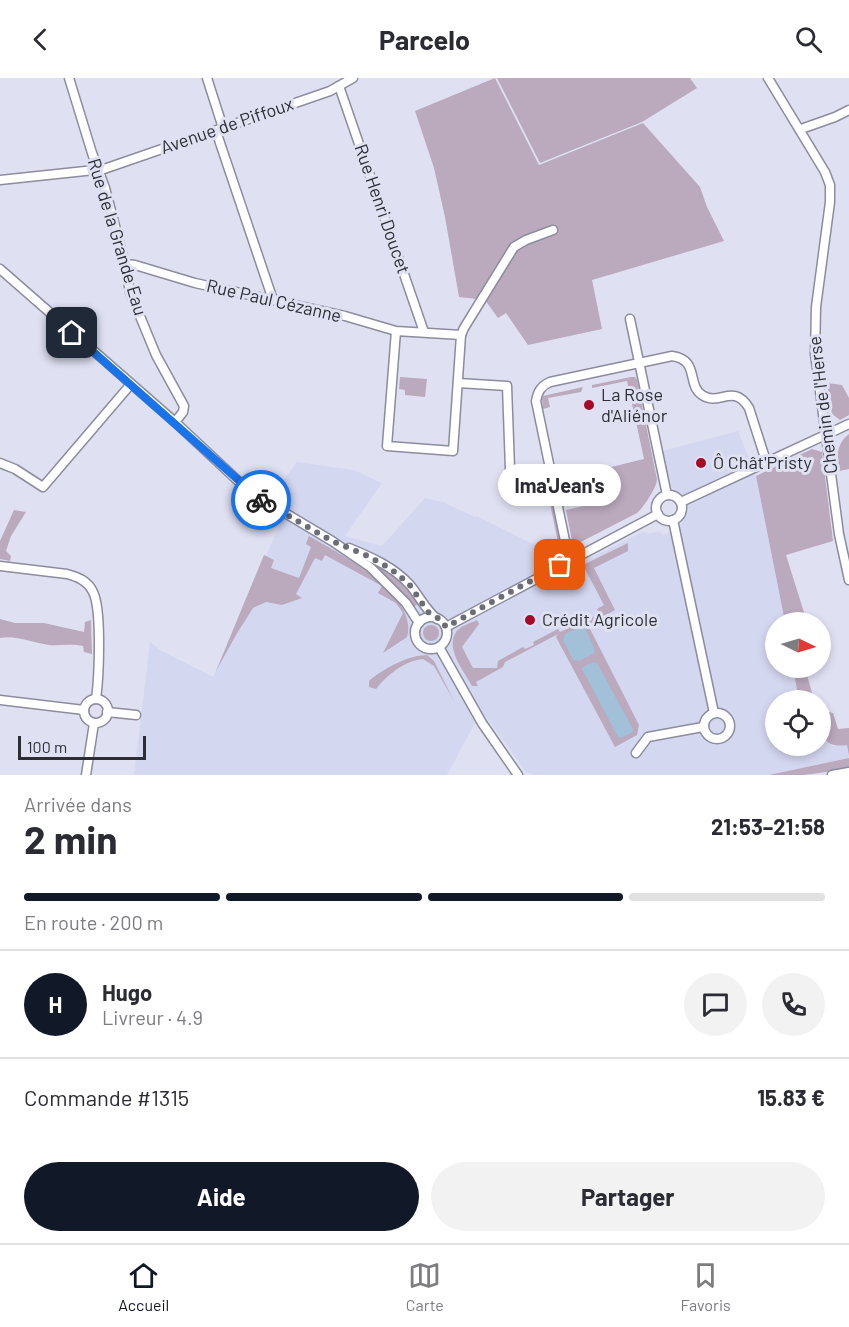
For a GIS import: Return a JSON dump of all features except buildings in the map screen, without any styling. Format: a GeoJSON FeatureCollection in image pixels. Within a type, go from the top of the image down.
{"type":"FeatureCollection","features":[{"type":"Feature","properties":{"kind":"street","name":"Rue de la Grande Eau"},"geometry":{"type":"LineString","coordinates":[[69,78],[99,169],[125,264],[127,282],[156,355],[184,406],[183,412],[175,422]]}},
{"type":"Feature","properties":{"kind":"street"},"geometry":{"type":"LineString","coordinates":[[207,78],[220,129],[273,300]]}},
{"type":"Feature","properties":{"kind":"street","name":"Avenue de Piffoux"},"geometry":{"type":"LineString","coordinates":[[0,180],[99,169],[220,129],[339,86],[352,78]]}},
{"type":"Feature","properties":{"kind":"street","name":"Chemin de l'Herse"},"geometry":{"type":"LineString","coordinates":[[768,78],[801,129],[830,185],[830,202],[814,330],[815,354],[839,534],[849,580]]}},
{"type":"Feature","properties":{"kind":"street","name":"Rue Henri Doucet"},"geometry":{"type":"LineString","coordinates":[[339,86],[424,332]]}},
{"type":"Feature","properties":{"kind":"street"},"geometry":{"type":"LineString","coordinates":[[801,129],[849,110]]}},
{"type":"Feature","properties":{"kind":"street"},"geometry":{"type":"LineString","coordinates":[[396,331],[387,446],[453,451],[464,328],[514,247],[553,230]]}},
{"type":"Feature","properties":{"kind":"street","name":"Rue Paul Cézanne"},"geometry":{"type":"LineString","coordinates":[[125,264],[396,331],[462,335]]}},
{"type":"Feature","properties":{"kind":"street"},"geometry":{"type":"LineString","coordinates":[[0,270],[175,422],[258,498],[332,541],[386,580],[406,603],[419,623]]}},
{"type":"Feature","properties":{"kind":"street"},"geometry":{"type":"LineString","coordinates":[[630,319],[668,495]]}},
{"type":"Feature","properties":{"kind":"street"},"geometry":{"type":"LineString","coordinates":[[569,560],[536,400],[538,392],[550,382],[672,356],[680,357],[691,370],[699,394],[707,398],[737,396],[744,400],[749,408],[766,462]]}},
{"type":"Feature","properties":{"kind":"street"},"geometry":{"type":"LineString","coordinates":[[458,383],[507,386],[510,469]]}},
{"type":"Feature","properties":{"kind":"street"},"geometry":{"type":"LineString","coordinates":[[0,463],[15,469],[43,487],[131,384]]}},
{"type":"Feature","properties":{"kind":"street"},"geometry":{"type":"LineString","coordinates":[[681,502],[849,424]]}},
{"type":"Feature","properties":{"kind":"street"},"geometry":{"type":"LineString","coordinates":[[668,495],[681,502]]}},
{"type":"Feature","properties":{"kind":"street"},"geometry":{"type":"LineString","coordinates":[[668,495],[658,502],[658,514],[664,520],[673,520],[681,513],[681,502]]}},
{"type":"Feature","properties":{"kind":"street"},"geometry":{"type":"LineString","coordinates":[[446,627],[658,514]]}},
{"type":"Feature","properties":{"kind":"street"},"geometry":{"type":"LineString","coordinates":[[673,520],[714,713]]}},
{"type":"Feature","properties":{"kind":"street"},"geometry":{"type":"LineString","coordinates":[[332,541],[368,556],[391,569],[409,584],[428,612],[437,618],[446,627],[446,640],[439,647],[430,649],[418,643],[416,633],[419,623],[425,619],[437,618]]}},
{"type":"Feature","properties":{"kind":"street"},"geometry":{"type":"LineString","coordinates":[[0,566],[77,576],[93,590],[96,598],[98,628],[96,699]]}},
{"type":"Feature","properties":{"kind":"street"},"geometry":{"type":"LineString","coordinates":[[439,647],[482,723],[519,775]]}},
{"type":"Feature","properties":{"kind":"street"},"geometry":{"type":"LineString","coordinates":[[94,723],[85,717],[84,710],[87,704],[96,699]]}},
{"type":"Feature","properties":{"kind":"street"},"geometry":{"type":"LineString","coordinates":[[94,723],[104,719],[107,712],[106,705],[96,699]]}},
{"type":"Feature","properties":{"kind":"street"},"geometry":{"type":"LineString","coordinates":[[0,700],[84,710]]}},
{"type":"Feature","properties":{"kind":"street"},"geometry":{"type":"LineString","coordinates":[[107,712],[136,716]]}},
{"type":"Feature","properties":{"kind":"street"},"geometry":{"type":"LineString","coordinates":[[714,713],[722,714],[728,719],[730,727],[727,735],[720,739],[711,738],[703,727],[707,716],[714,713]]}},
{"type":"Feature","properties":{"kind":"street"},"geometry":{"type":"LineString","coordinates":[[86,775],[94,723]]}},
{"type":"Feature","properties":{"kind":"street"},"geometry":{"type":"LineString","coordinates":[[636,753],[648,737],[703,727]]}},
{"type":"Feature","properties":{"kind":"street"},"geometry":{"type":"LineString","coordinates":[[832,775],[849,772]]}},
{"type":"Feature","properties":{"kind":"shaded area"},"geometry":{"type":"Polygon","coordinates":[[[495,78],[539,165],[643,123],[700,187],[724,241],[592,280],[602,329],[528,345],[506,313],[498,318],[485,300],[459,297],[434,168],[415,111],[495,78]]]}},
{"type":"Feature","properties":{"kind":"shaded area"},"geometry":{"type":"Polygon","coordinates":[[[497,78],[690,78],[697,88],[642,122],[540,163],[497,78]]]}},
{"type":"Feature","properties":{"kind":"shaded area"},"geometry":{"type":"Polygon","coordinates":[[[400,377],[427,379],[425,397],[405,395],[405,390],[399,389],[400,377]]]}},
{"type":"Feature","properties":{"kind":"shaded area"},"geometry":{"type":"Polygon","coordinates":[[[631,377],[637,380],[644,416],[635,418],[627,381],[592,388],[592,385],[631,377]]]}},
{"type":"Feature","properties":{"kind":"shaded area"},"geometry":{"type":"Polygon","coordinates":[[[827,383],[842,385],[849,398],[849,415],[840,420],[832,414],[827,383]]]}},
{"type":"Feature","properties":{"kind":"shaded area"},"geometry":{"type":"Polygon","coordinates":[[[583,387],[581,392],[548,398],[550,407],[543,409],[543,396],[583,387]]]}},
{"type":"Feature","properties":{"kind":"shaded area"},"geometry":{"type":"Polygon","coordinates":[[[645,420],[657,479],[653,492],[637,513],[573,546],[566,510],[593,504],[588,481],[608,476],[607,468],[644,459],[636,422],[645,420]]]}},
{"type":"Feature","properties":{"kind":"shaded area"},"geometry":{"type":"Polygon","coordinates":[[[738,431],[756,476],[783,612],[765,612],[765,678],[795,678],[797,690],[765,690],[765,756],[831,756],[831,745],[847,744],[849,758],[773,775],[534,775],[526,772],[486,717],[474,725],[447,775],[134,775],[150,642],[160,650],[213,677],[280,524],[285,506],[270,498],[297,462],[354,470],[382,483],[345,536],[382,546],[425,498],[443,502],[477,516],[551,553],[566,570],[644,531],[647,534],[658,531],[663,535],[679,527],[689,510],[681,493],[672,488],[662,451],[738,431]]]}},
{"type":"Feature","properties":{"kind":"shaded area"},"geometry":{"type":"Polygon","coordinates":[[[849,434],[849,469],[839,471],[838,451],[849,434]]]}},
{"type":"Feature","properties":{"kind":"shaded area"},"geometry":{"type":"Polygon","coordinates":[[[812,449],[822,452],[833,541],[786,555],[804,612],[783,612],[756,476],[812,449]]]}},
{"type":"Feature","properties":{"kind":"shaded area"},"geometry":{"type":"Polygon","coordinates":[[[554,498],[564,544],[560,545],[560,552],[549,499],[554,498]]]}},
{"type":"Feature","properties":{"kind":"shaded area"},"geometry":{"type":"Polygon","coordinates":[[[14,510],[26,512],[11,536],[6,551],[11,556],[10,561],[0,559],[0,541],[14,510]]]}},
{"type":"Feature","properties":{"kind":"shaded area"},"geometry":{"type":"Polygon","coordinates":[[[309,536],[357,564],[390,591],[408,621],[407,637],[383,653],[403,613],[396,603],[378,593],[382,586],[325,555],[322,561],[315,558],[296,594],[302,598],[282,605],[266,602],[253,608],[216,671],[264,555],[274,560],[271,568],[299,578],[311,547],[306,544],[309,536]]]}},
{"type":"Feature","properties":{"kind":"shaded area"},"geometry":{"type":"Polygon","coordinates":[[[628,543],[628,551],[594,568],[615,610],[588,625],[639,725],[637,735],[615,747],[556,637],[558,634],[505,662],[503,667],[476,682],[478,686],[472,686],[454,653],[453,639],[458,630],[477,620],[479,624],[462,647],[473,668],[497,668],[498,661],[523,647],[525,649],[534,645],[533,642],[558,629],[560,632],[569,628],[568,624],[583,616],[586,621],[599,614],[597,609],[604,605],[583,565],[628,543]]]}},
{"type":"Feature","properties":{"kind":"shaded area"},"geometry":{"type":"Polygon","coordinates":[[[369,560],[402,581],[418,604],[414,607],[368,562],[369,560]]]}},
{"type":"Feature","properties":{"kind":"shaded area"},"geometry":{"type":"Polygon","coordinates":[[[0,619],[15,623],[44,623],[84,632],[85,622],[91,620],[92,654],[84,652],[83,646],[79,645],[49,645],[18,638],[0,638],[0,619]]]}},
{"type":"Feature","properties":{"kind":"shaded area"},"geometry":{"type":"Polygon","coordinates":[[[428,625],[434,625],[439,633],[437,639],[428,641],[423,636],[423,630],[428,625]]]}},
{"type":"Feature","properties":{"kind":"shaded area"},"geometry":{"type":"Polygon","coordinates":[[[580,627],[585,628],[595,650],[593,654],[579,661],[573,660],[563,640],[565,634],[580,627]]]}},
{"type":"Feature","properties":{"kind":"shaded area"},"geometry":{"type":"Polygon","coordinates":[[[427,655],[434,661],[454,701],[434,666],[423,659],[396,670],[376,689],[369,687],[369,681],[374,676],[388,668],[412,657],[427,655]]]}},
{"type":"Feature","properties":{"kind":"shaded area"},"geometry":{"type":"Polygon","coordinates":[[[593,662],[597,663],[633,729],[633,732],[621,738],[618,737],[582,669],[593,662]]]}},
{"type":"Feature","properties":{"kind":"shaded area"},"geometry":{"type":"Polygon","coordinates":[[[795,678],[808,678],[811,690],[797,690],[795,678]]]}},
{"type":"Feature","properties":{"kind":"shaded area"},"geometry":{"type":"Polygon","coordinates":[[[831,712],[838,729],[849,728],[849,756],[847,745],[832,744],[831,712]]]}},
{"type":"Feature","properties":{"kind":"shaded area"},"geometry":{"type":"Polygon","coordinates":[[[849,758],[849,769],[804,775],[769,775],[849,758]]]}},
{"type":"Feature","properties":{"kind":"way so far"},"geometry":{"type":"LineString","coordinates":[[261,500],[332,541],[379,561],[391,569],[409,584],[428,612],[441,620],[446,627],[560,565]]}},
{"type":"Feature","properties":{"kind":"place","name":"La Rose d'Aliénor"},"geometry":{"type":"Point","coordinates":[589,405]}},
{"type":"Feature","properties":{"kind":"place","name":"Ô Chât'Pristy"},"geometry":{"type":"Point","coordinates":[701,463]}},
{"type":"Feature","properties":{"kind":"place","name":"Ima'Jean's"},"geometry":{"type":"Point","coordinates":[560,565]}},
{"type":"Feature","properties":{"kind":"place","name":"Crédit Agricole"},"geometry":{"type":"Point","coordinates":[530,620]}},
{"type":"Feature","properties":{"kind":"route"},"geometry":{"type":"LineString","coordinates":[[72,333],[261,500]]}}]}
